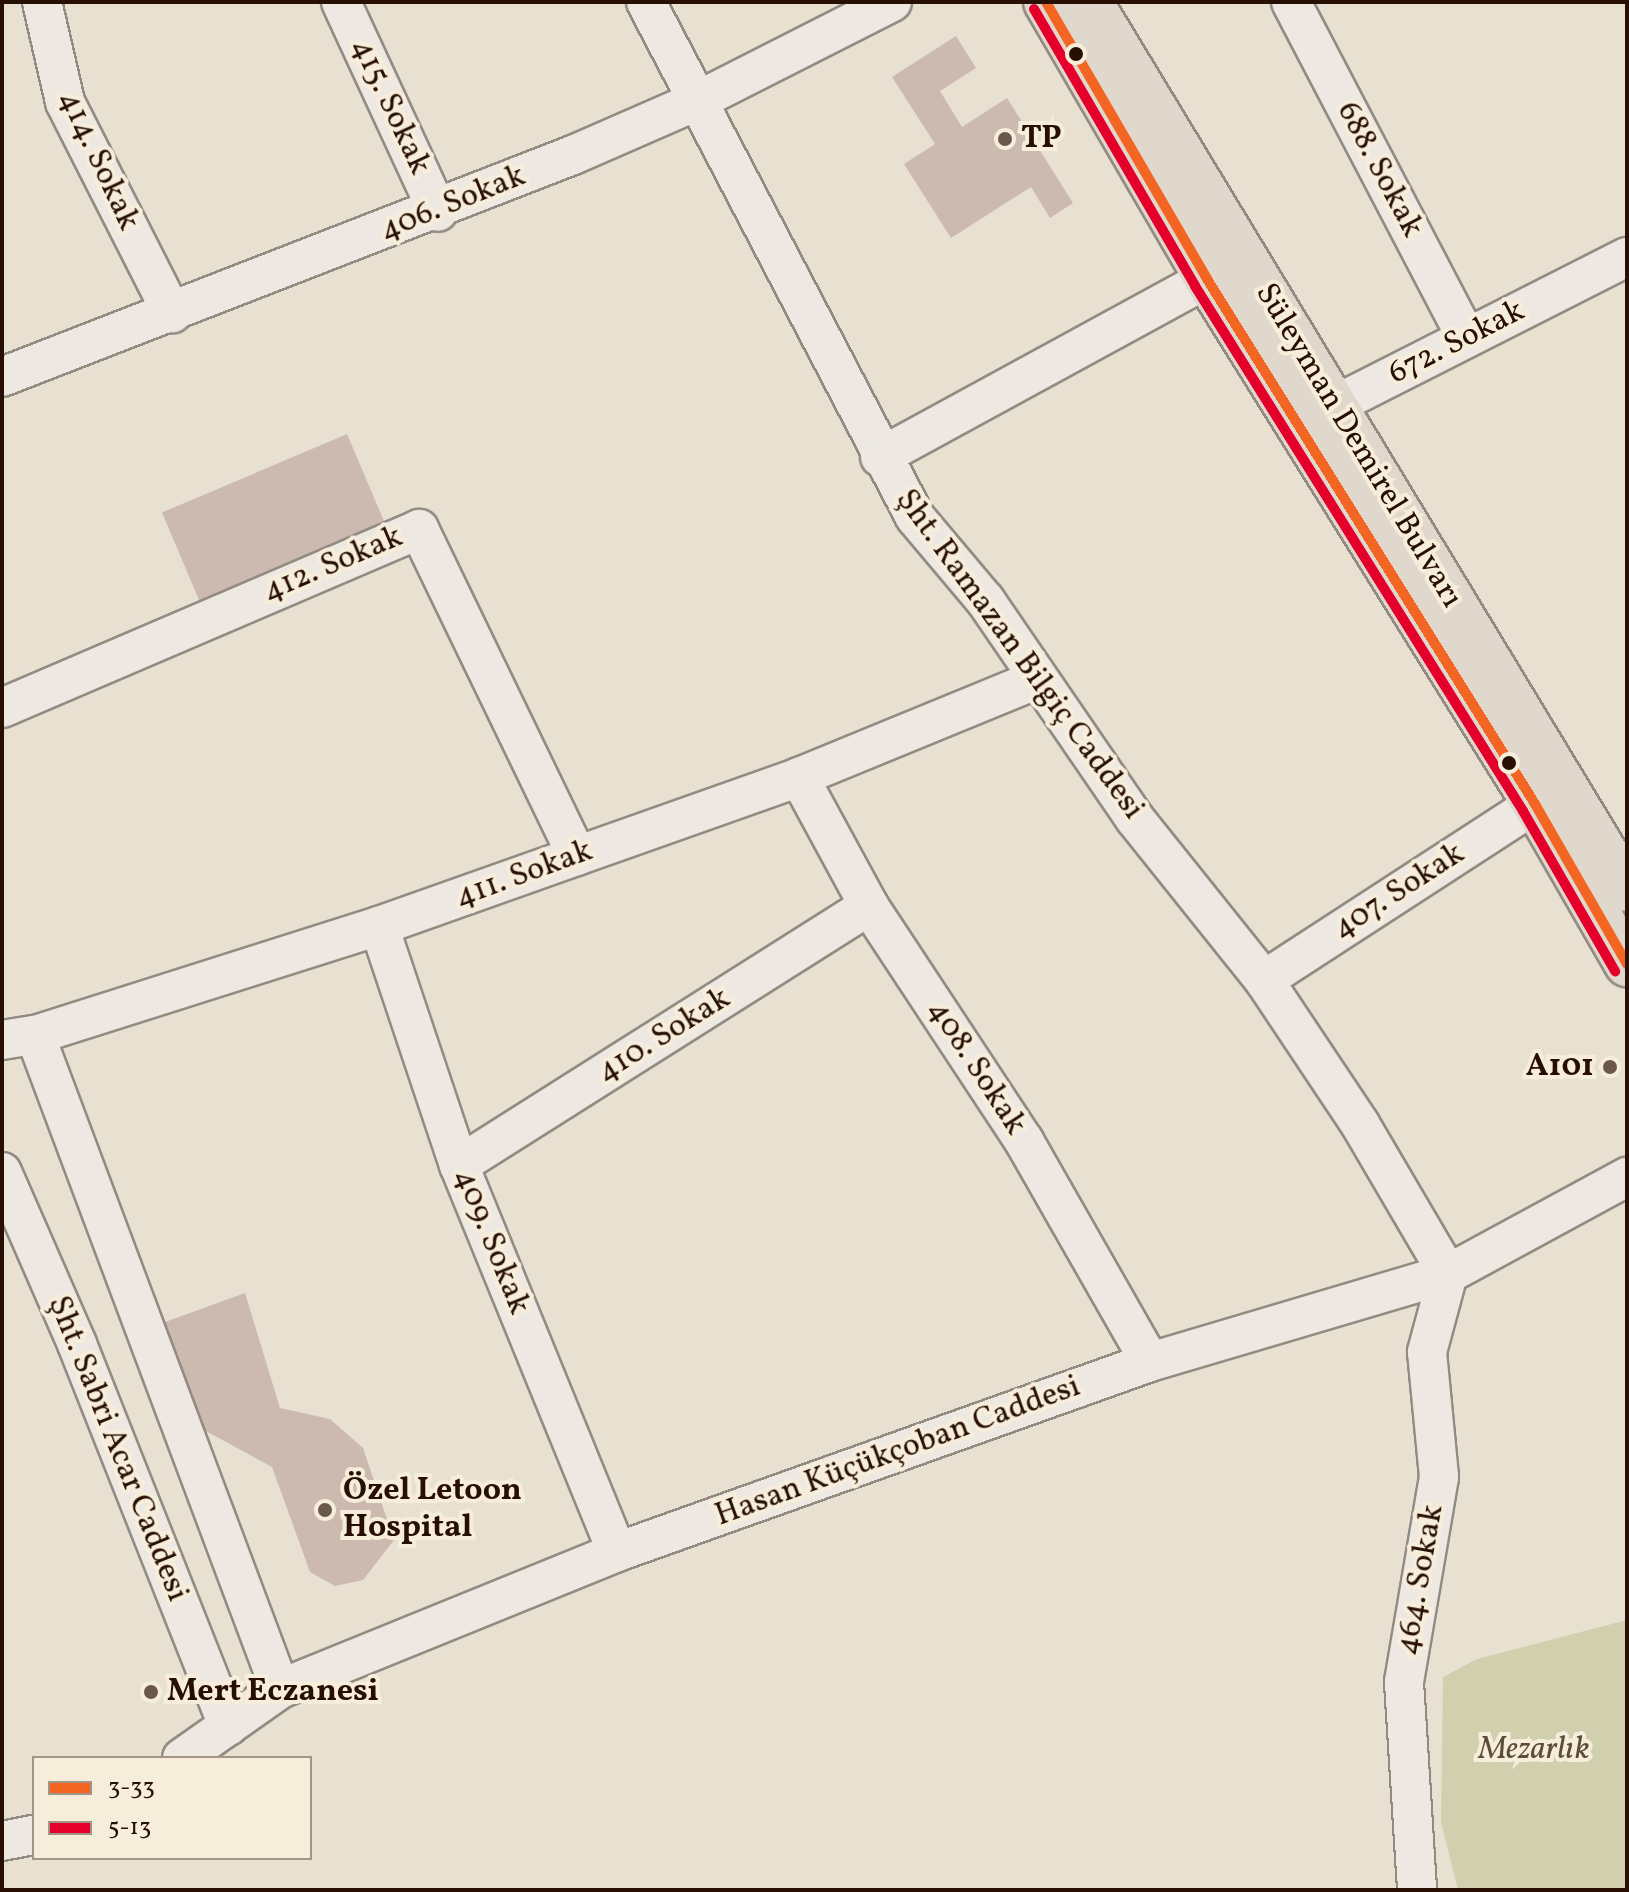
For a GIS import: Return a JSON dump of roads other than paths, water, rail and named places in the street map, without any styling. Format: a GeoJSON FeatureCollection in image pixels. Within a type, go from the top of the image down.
{"type":"FeatureCollection","features":[{"type":"Feature","properties":{"kind":"main road","name":"Süleyman Demirel Bulvarı"},"geometry":{"type":"LineString","coordinates":[[1046,2],[1207,279],[1535,804],[1627,964]]}},
{"type":"Feature","properties":{"kind":"main road","name":"Süleyman Demirel Bulvarı"},"geometry":{"type":"LineString","coordinates":[[1090,2],[1627,889]]}},
{"type":"Feature","properties":{"kind":"street","name":"414. Sokak"},"geometry":{"type":"LineString","coordinates":[[42,2],[65,102],[172,313]]}},
{"type":"Feature","properties":{"kind":"street","name":"415. Sokak"},"geometry":{"type":"LineString","coordinates":[[341,2],[438,212]]}},
{"type":"Feature","properties":{"kind":"street","name":"Şht. Ramazan Bilgiç Caddesi"},"geometry":{"type":"LineString","coordinates":[[646,2],[701,99],[880,457],[915,517],[985,600],[1035,680],[1135,819],[1264,980],[1360,1124],[1448,1274]]}},
{"type":"Feature","properties":{"kind":"street","name":"406. Sokak"},"geometry":{"type":"LineString","coordinates":[[2,377],[438,212],[701,99],[892,2]]}},
{"type":"Feature","properties":{"kind":"street","name":"688. Sokak"},"geometry":{"type":"LineString","coordinates":[[1293,3],[1467,338]]}},
{"type":"Feature","properties":{"kind":"street","name":"672. Sokak"},"geometry":{"type":"LineString","coordinates":[[1333,406],[1627,257]]}},
{"type":"Feature","properties":{"kind":"street"},"geometry":{"type":"LineString","coordinates":[[880,457],[1207,279]]}},
{"type":"Feature","properties":{"kind":"street"},"geometry":{"type":"LineString","coordinates":[[1315,453],[1333,406]]}},
{"type":"Feature","properties":{"kind":"street","name":"412. Sokak"},"geometry":{"type":"LineString","coordinates":[[2,708],[419,529],[577,856]]}},
{"type":"Feature","properties":{"kind":"street","name":"411. Sokak"},"geometry":{"type":"LineString","coordinates":[[18,1038],[379,926],[799,777],[1035,680]]}},
{"type":"Feature","properties":{"kind":"street","name":"408. Sokak"},"geometry":{"type":"LineString","coordinates":[[799,777],[869,906],[1024,1141],[1150,1362]]}},
{"type":"Feature","properties":{"kind":"street","name":"407. Sokak"},"geometry":{"type":"LineString","coordinates":[[1264,980],[1535,804]]}},
{"type":"Feature","properties":{"kind":"street","name":"410. Sokak"},"geometry":{"type":"LineString","coordinates":[[459,1165],[869,906]]}},
{"type":"Feature","properties":{"kind":"street","name":"409. Sokak"},"geometry":{"type":"LineString","coordinates":[[379,926],[459,1165],[617,1552]]}},
{"type":"Feature","properties":{"kind":"street"},"geometry":{"type":"LineString","coordinates":[[18,1038],[280,1689]]}},
{"type":"Feature","properties":{"kind":"street","name":"Şht. Sabri Acar Caddesi"},"geometry":{"type":"LineString","coordinates":[[2,1172],[77,1344],[228,1726]]}},
{"type":"Feature","properties":{"kind":"street","name":"Hasan Küçükçoban Caddesi"},"geometry":{"type":"LineString","coordinates":[[185,1756],[280,1689],[617,1552],[1150,1362],[1448,1274],[1627,1177]]}},
{"type":"Feature","properties":{"kind":"street","name":"464. Sokak"},"geometry":{"type":"LineString","coordinates":[[1417,1890],[1404,1682],[1439,1477],[1427,1352],[1448,1274]]}},
{"type":"Feature","properties":{"kind":"street"},"geometry":{"type":"LineString","coordinates":[[2,1841],[32,1835]]}},
{"type":"Feature","properties":{"kind":"place","name":"TP"},"geometry":{"type":"Point","coordinates":[1005,139]}},
{"type":"Feature","properties":{"kind":"place","name":"A101"},"geometry":{"type":"Point","coordinates":[1610,1067]}},
{"type":"Feature","properties":{"kind":"place","name":"Özel Letoon Hospital"},"geometry":{"type":"Point","coordinates":[325,1510]}},
{"type":"Feature","properties":{"kind":"place","name":"Mert Eczanesi"},"geometry":{"type":"Point","coordinates":[151,1692]}},
{"type":"Feature","properties":{"kind":"park label","name":"Mezarlık"},"geometry":{"type":"Point","coordinates":[1534,1750]}}]}
